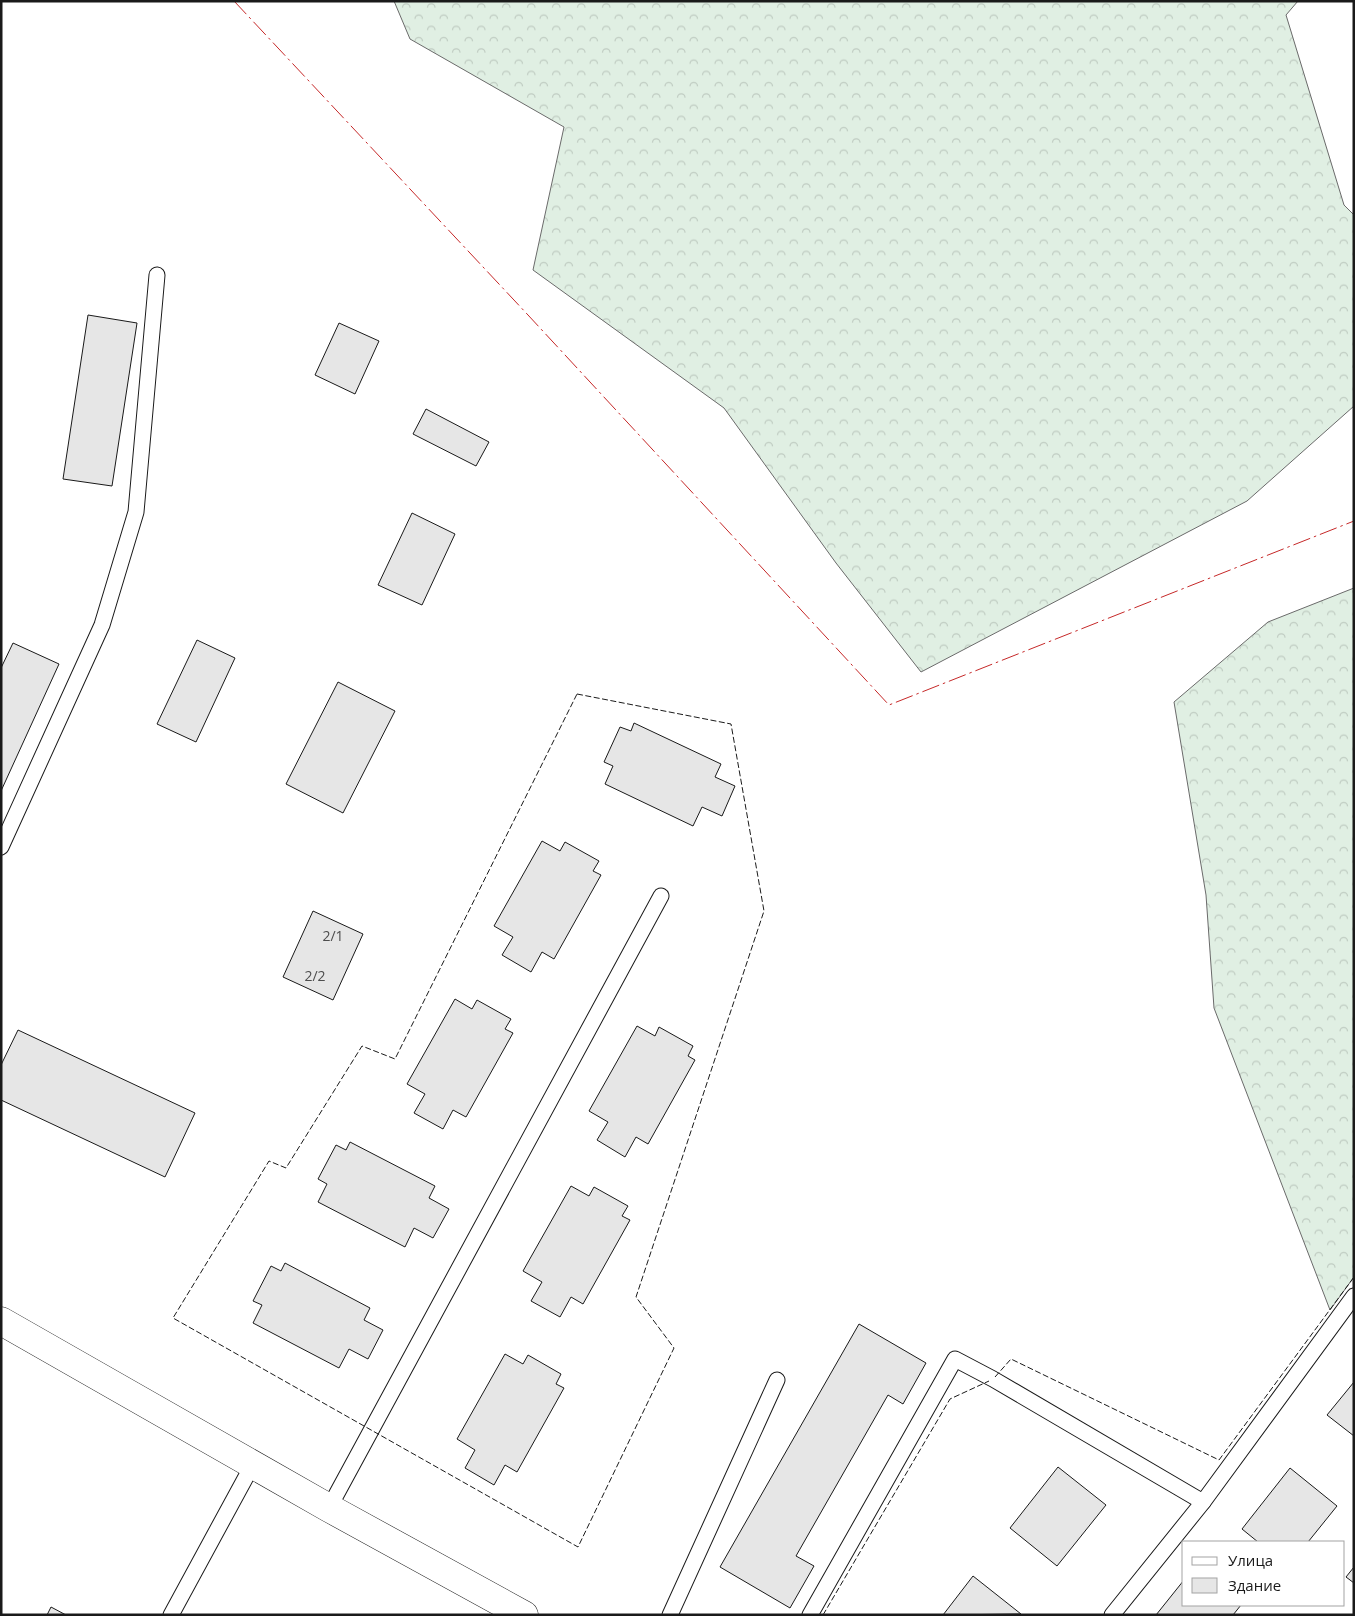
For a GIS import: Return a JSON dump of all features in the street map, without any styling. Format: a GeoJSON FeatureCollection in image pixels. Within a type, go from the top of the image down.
{"type":"FeatureCollection","features":[{"type":"Feature","properties":{"kind":"street"},"geometry":{"type":"LineString","coordinates":[[1,1321],[329,1508],[524,1615]]}},
{"type":"Feature","properties":{"kind":"lane"},"geometry":{"type":"LineString","coordinates":[[1,847],[102,625],[136,512],[157,275]]}},
{"type":"Feature","properties":{"kind":"lane"},"geometry":{"type":"LineString","coordinates":[[329,1508],[662,896]]}},
{"type":"Feature","properties":{"kind":"lane"},"geometry":{"type":"LineString","coordinates":[[1112,1615],[1203,1502],[1354,1296]]}},
{"type":"Feature","properties":{"kind":"lane"},"geometry":{"type":"LineString","coordinates":[[810,1615],[955,1359],[993,1379],[1203,1502]]}},
{"type":"Feature","properties":{"kind":"lane"},"geometry":{"type":"LineString","coordinates":[[670,1615],[776,1380]]}},
{"type":"Feature","properties":{"kind":"lane"},"geometry":{"type":"LineString","coordinates":[[171,1615],[253,1464]]}},
{"type":"Feature","properties":{"kind":"green space"},"geometry":{"type":"Polygon","coordinates":[[[394,1],[1298,1],[1286,15],[1344,205],[1354,215],[1354,406],[1247,501],[921,672],[836,563],[724,408],[533,270],[564,127],[410,39],[394,1]]]}},
{"type":"Feature","properties":{"kind":"green space"},"geometry":{"type":"Polygon","coordinates":[[[1354,588],[1354,1277],[1330,1310],[1214,1008],[1206,895],[1174,702],[1268,622],[1354,588]]]}},
{"type":"Feature","properties":{"kind":"building"},"geometry":{"type":"Polygon","coordinates":[[[88,315],[137,323],[112,486],[63,479],[88,315]]]}},
{"type":"Feature","properties":{"kind":"building"},"geometry":{"type":"Polygon","coordinates":[[[339,323],[379,341],[355,394],[315,375],[339,323]]]}},
{"type":"Feature","properties":{"kind":"building"},"geometry":{"type":"Polygon","coordinates":[[[426,409],[489,442],[476,466],[413,434],[426,409]]]}},
{"type":"Feature","properties":{"kind":"building"},"geometry":{"type":"Polygon","coordinates":[[[412,513],[455,534],[422,605],[378,585],[412,513]]]}},
{"type":"Feature","properties":{"kind":"building"},"geometry":{"type":"Polygon","coordinates":[[[197,640],[235,658],[196,742],[157,724],[197,640]]]}},
{"type":"Feature","properties":{"kind":"building"},"geometry":{"type":"Polygon","coordinates":[[[13,643],[59,664],[1,791],[1,668],[13,643]]]}},
{"type":"Feature","properties":{"kind":"building"},"geometry":{"type":"Polygon","coordinates":[[[338,682],[395,711],[343,813],[286,784],[338,682]]]}},
{"type":"Feature","properties":{"kind":"building"},"geometry":{"type":"Polygon","coordinates":[[[634,723],[721,764],[715,777],[735,786],[722,816],[702,807],[693,826],[605,784],[613,766],[604,762],[620,727],[631,731],[634,723]]]}},
{"type":"Feature","properties":{"kind":"building"},"geometry":{"type":"Polygon","coordinates":[[[542,841],[560,851],[565,842],[599,861],[593,871],[601,875],[554,959],[542,952],[531,972],[502,955],[513,937],[494,926],[542,841]]]}},
{"type":"Feature","properties":{"kind":"building"},"geometry":{"type":"Polygon","coordinates":[[[313,911],[363,934],[333,1000],[283,977],[313,911]]]}},
{"type":"Feature","properties":{"kind":"building"},"geometry":{"type":"Polygon","coordinates":[[[455,999],[472,1009],[477,1000],[511,1019],[505,1029],[513,1033],[466,1117],[453,1110],[443,1129],[414,1113],[425,1094],[407,1084],[455,999]]]}},
{"type":"Feature","properties":{"kind":"building"},"geometry":{"type":"Polygon","coordinates":[[[637,1026],[655,1036],[659,1027],[693,1046],[688,1056],[695,1060],[648,1144],[636,1137],[625,1157],[597,1140],[608,1122],[589,1111],[637,1026]]]}},
{"type":"Feature","properties":{"kind":"building"},"geometry":{"type":"Polygon","coordinates":[[[18,1030],[195,1113],[165,1177],[1,1100],[1,1065],[18,1030]]]}},
{"type":"Feature","properties":{"kind":"building"},"geometry":{"type":"Polygon","coordinates":[[[350,1142],[435,1186],[429,1198],[449,1209],[433,1238],[414,1228],[405,1247],[318,1202],[327,1184],[318,1179],[336,1145],[346,1150],[350,1142]]]}},
{"type":"Feature","properties":{"kind":"building"},"geometry":{"type":"Polygon","coordinates":[[[571,1186],[589,1196],[594,1187],[628,1206],[622,1216],[630,1220],[583,1304],[571,1297],[560,1317],[531,1301],[542,1282],[523,1271],[571,1186]]]}},
{"type":"Feature","properties":{"kind":"building"},"geometry":{"type":"Polygon","coordinates":[[[285,1263],[370,1308],[364,1320],[383,1330],[368,1359],[349,1349],[339,1368],[253,1323],[262,1305],[253,1301],[271,1266],[281,1271],[285,1263]]]}},
{"type":"Feature","properties":{"kind":"building"},"geometry":{"type":"Polygon","coordinates":[[[859,1324],[926,1363],[903,1404],[888,1395],[796,1556],[814,1566],[790,1608],[720,1567],[859,1324]]]}},
{"type":"Feature","properties":{"kind":"building"},"geometry":{"type":"Polygon","coordinates":[[[505,1354],[523,1364],[528,1355],[561,1374],[556,1384],[564,1388],[517,1472],[505,1465],[494,1485],[465,1468],[475,1450],[457,1439],[505,1354]]]}},
{"type":"Feature","properties":{"kind":"building"},"geometry":{"type":"Polygon","coordinates":[[[1354,1382],[1354,1436],[1327,1415],[1354,1382]]]}},
{"type":"Feature","properties":{"kind":"building"},"geometry":{"type":"Polygon","coordinates":[[[1058,1467],[1106,1505],[1057,1566],[1010,1528],[1058,1467]]]}},
{"type":"Feature","properties":{"kind":"building"},"geometry":{"type":"Polygon","coordinates":[[[1290,1468],[1337,1506],[1309,1541],[1257,1541],[1242,1529],[1290,1468]]]}},
{"type":"Feature","properties":{"kind":"building"},"geometry":{"type":"Polygon","coordinates":[[[1354,1567],[1354,1583],[1346,1577],[1354,1567]]]}},
{"type":"Feature","properties":{"kind":"building"},"geometry":{"type":"Polygon","coordinates":[[[973,1576],[1021,1614],[943,1615],[973,1576]]]}},
{"type":"Feature","properties":{"kind":"building"},"geometry":{"type":"Polygon","coordinates":[[[1182,1582],[1182,1606],[1240,1606],[1233,1615],[1156,1615],[1182,1582]]]}},
{"type":"Feature","properties":{"kind":"building"},"geometry":{"type":"Polygon","coordinates":[[[51,1607],[66,1615],[47,1615],[51,1607]]]}},
{"type":"Feature","properties":{"kind":"fence"},"geometry":{"type":"LineString","coordinates":[[577,694],[731,724],[764,911],[636,1297],[674,1348],[578,1547],[173,1318],[269,1161],[286,1168],[362,1046],[395,1059],[577,694]]}},
{"type":"Feature","properties":{"kind":"fence"},"geometry":{"type":"LineString","coordinates":[[995,1377],[1011,1359],[1219,1460],[1354,1277]]}},
{"type":"Feature","properties":{"kind":"fence"},"geometry":{"type":"LineString","coordinates":[[823,1615],[950,1399],[989,1381]]}},
{"type":"Feature","properties":{"kind":"power"},"geometry":{"type":"LineString","coordinates":[[234,1],[889,705],[1354,521]]}}]}
